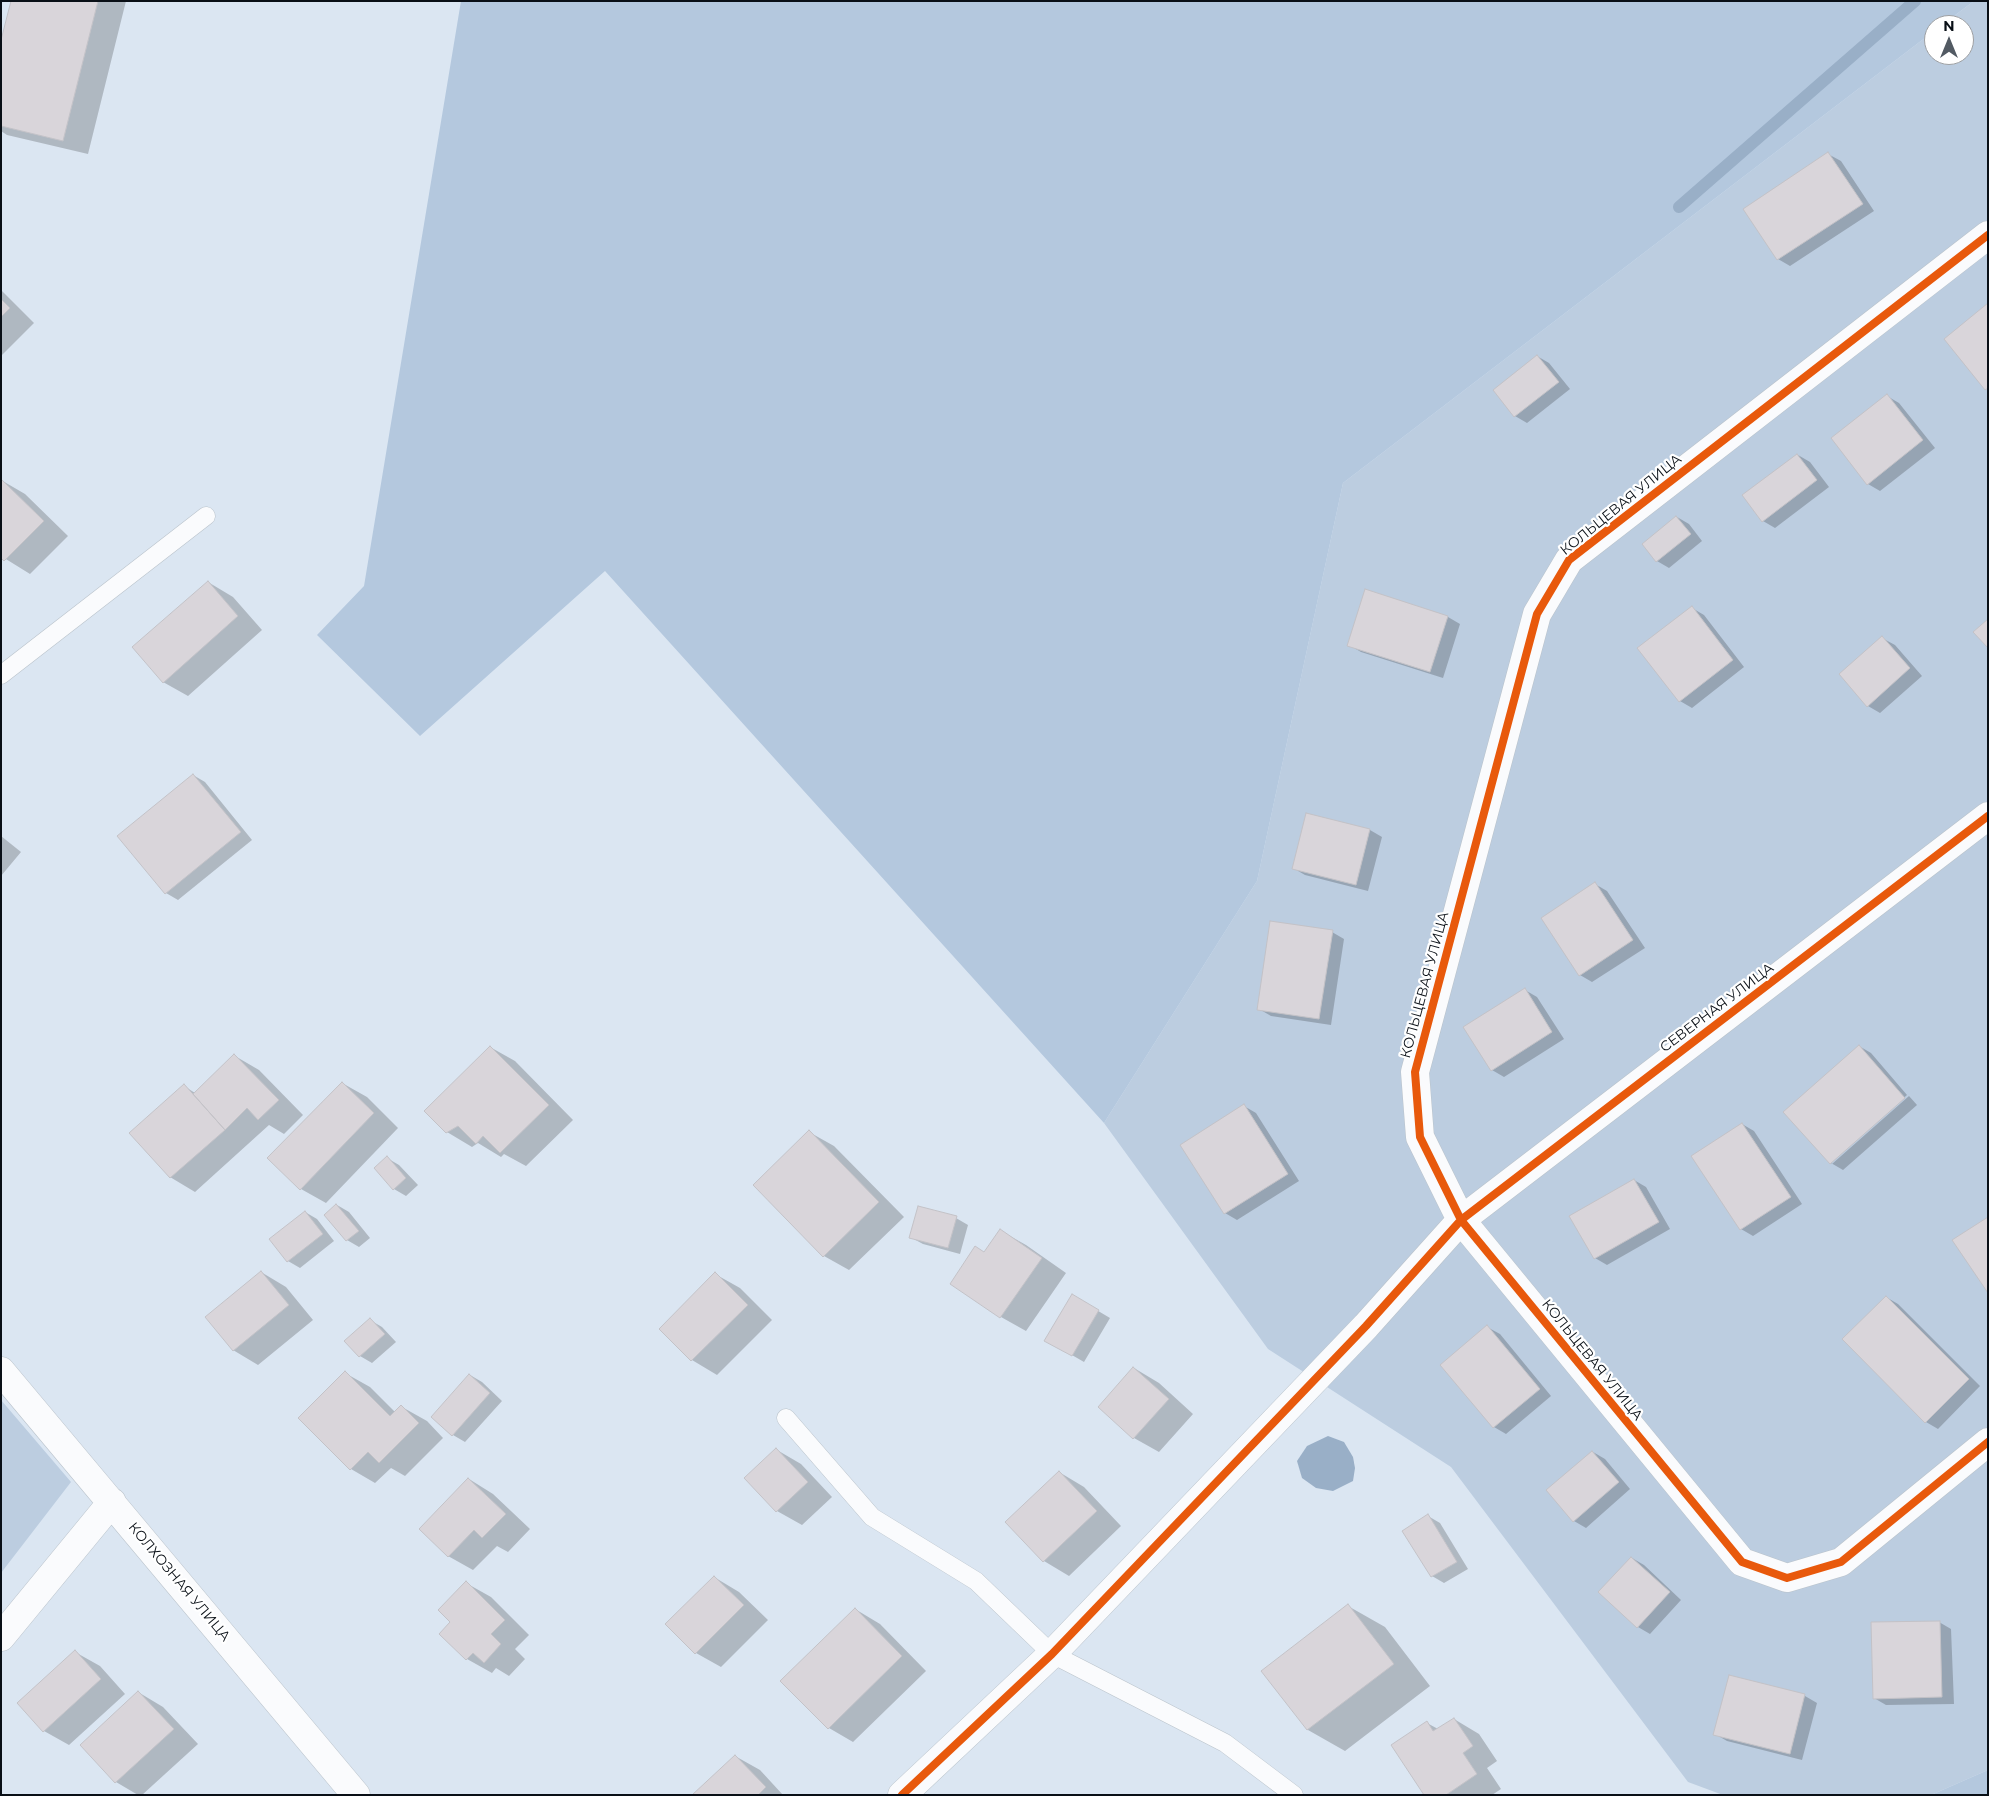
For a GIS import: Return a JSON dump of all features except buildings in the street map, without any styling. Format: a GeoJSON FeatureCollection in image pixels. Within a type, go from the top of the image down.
{"type":"FeatureCollection","features":[{"type":"Feature","properties":{"kind":"street","name":"КОЛЬЦЕВАЯ УЛИЦА"},"geometry":{"type":"LineString","coordinates":[[1988,235],[1569,560],[1536,614],[1415,1072],[1420,1137],[1461,1220],[1742,1562],[1787,1578],[1842,1562],[1988,1442]]}},
{"type":"Feature","properties":{"kind":"street","name":"СЕВЕРНАЯ УЛИЦА"},"geometry":{"type":"LineString","coordinates":[[902,1795],[1052,1654],[1366,1326],[1461,1220],[1988,816]]}},
{"type":"Feature","properties":{"kind":"street","name":"КОЛХОЗНАЯ УЛИЦА"},"geometry":{"type":"LineString","coordinates":[[1,1371],[356,1795]]}},
{"type":"Feature","properties":{"kind":"street"},"geometry":{"type":"LineString","coordinates":[[1,1637],[112,1502]]}},
{"type":"Feature","properties":{"kind":"lane"},"geometry":{"type":"LineString","coordinates":[[1,675],[206,516]]}},
{"type":"Feature","properties":{"kind":"lane"},"geometry":{"type":"LineString","coordinates":[[786,1418],[872,1517],[976,1581],[1052,1654],[1224,1743],[1294,1795]]}},
{"type":"Feature","properties":{"kind":"shaded area"},"geometry":{"type":"Polygon","coordinates":[[[461,1],[1974,1],[1955,15],[1924,15],[1924,39],[1343,483],[1257,881],[1104,1123],[605,571],[420,736],[317,635],[364,586],[461,1]]]}},
{"type":"Feature","properties":{"kind":"shaded area"},"geometry":{"type":"Polygon","coordinates":[[[1974,1],[1988,1],[1988,1770],[1931,1795],[1723,1795],[1688,1782],[1451,1467],[1268,1349],[1104,1123],[1257,881],[1343,483],[1924,39],[1924,65],[1974,65],[1974,15],[1955,15],[1974,1]]]}},
{"type":"Feature","properties":{"kind":"shaded area"},"geometry":{"type":"Polygon","coordinates":[[[1,1400],[71,1482],[1,1573],[1,1400]]]}},
{"type":"Feature","properties":{"kind":"shaded area"},"geometry":{"type":"Polygon","coordinates":[[[1328,1436],[1344,1442],[1353,1457],[1355,1468],[1353,1481],[1333,1491],[1316,1488],[1302,1478],[1297,1461],[1307,1446],[1328,1436]]]}},
{"type":"Feature","properties":{"kind":"shaded area"},"geometry":{"type":"Polygon","coordinates":[[[1988,1770],[1988,1795],[1931,1795],[1988,1770]]]}},
{"type":"Feature","properties":{"kind":"waterway"},"geometry":{"type":"LineString","coordinates":[[1679,207],[1915,1]]}},
{"type":"Feature","properties":{"kind":"cycle path"},"geometry":{"type":"LineString","coordinates":[[1988,235],[1569,560],[1537,614],[1415,1072],[1420,1137],[1461,1220],[1742,1562],[1787,1578],[1841,1562],[1988,1442]]}},
{"type":"Feature","properties":{"kind":"cycle path"},"geometry":{"type":"LineString","coordinates":[[902,1795],[1052,1654],[1366,1326],[1461,1220],[1988,816]]}}]}
